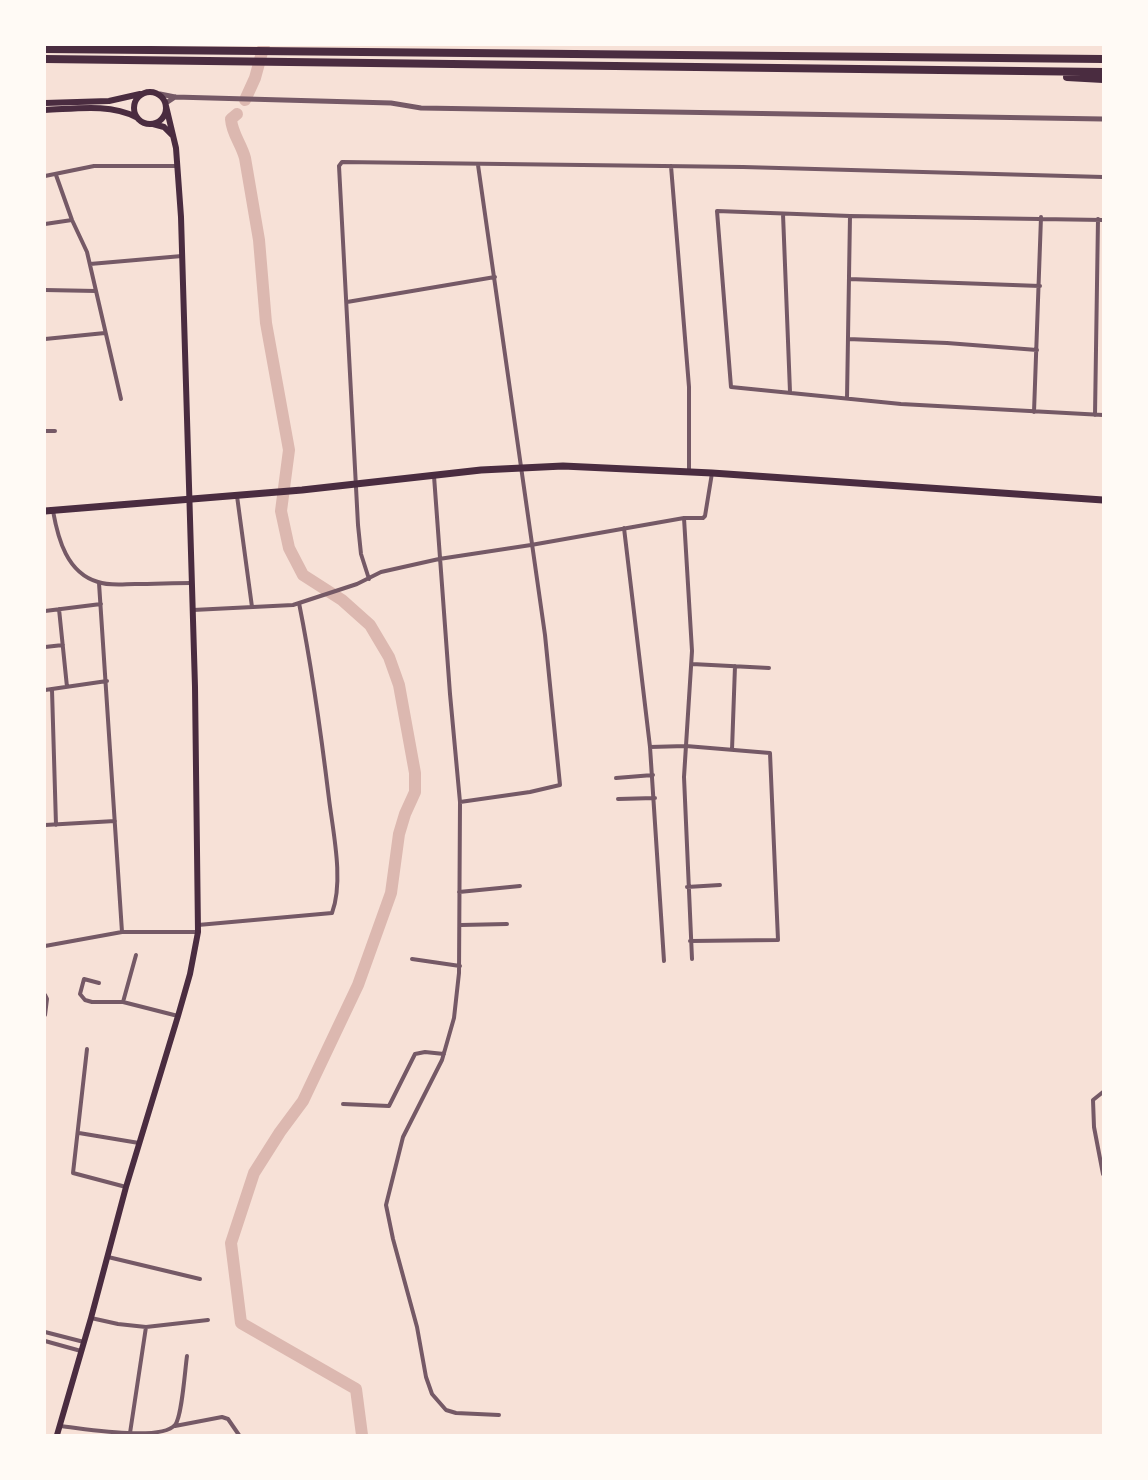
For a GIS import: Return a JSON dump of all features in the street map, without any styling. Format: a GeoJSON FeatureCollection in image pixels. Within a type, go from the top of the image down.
{"type":"FeatureCollection","features":[{"type":"Feature","properties":{"kind":"highway"},"geometry":{"type":"LineString","coordinates":[[45,48],[1103,58]]}},
{"type":"Feature","properties":{"kind":"highway"},"geometry":{"type":"LineString","coordinates":[[45,59],[1103,72]]}},
{"type":"Feature","properties":{"kind":"highway"},"geometry":{"type":"LineString","coordinates":[[1021,71],[1041,76],[1103,79]]}},
{"type":"Feature","properties":{"kind":"highway"},"geometry":{"type":"LineString","coordinates":[[49,511],[260,494],[520,467],[563,466],[712,473],[1103,500]]}},
{"type":"Feature","properties":{"kind":"main road"},"geometry":{"type":"LineString","coordinates":[[45,103],[109,101],[150,91],[160,94],[166,105],[176,148],[190,498],[198,928],[190,974],[126,1187],[57,1435]]}},
{"type":"Feature","properties":{"kind":"main road"},"geometry":{"type":"LineString","coordinates":[[138,118],[134,106],[141,94]]}},
{"type":"Feature","properties":{"kind":"main road"},"geometry":{"type":"LineString","coordinates":[[153,124],[164,116],[166,105]]}},
{"type":"Feature","properties":{"kind":"main road"},"geometry":{"type":"LineString","coordinates":[[45,110],[106,108],[126,112],[143,123],[164,128],[173,137]]}},
{"type":"Feature","properties":{"kind":"street"},"geometry":{"type":"LineString","coordinates":[[160,94],[178,97],[391,103],[422,108],[1103,118]]}},
{"type":"Feature","properties":{"kind":"street"},"geometry":{"type":"LineString","coordinates":[[166,105],[178,97]]}},
{"type":"Feature","properties":{"kind":"street"},"geometry":{"type":"LineString","coordinates":[[369,579],[361,554],[356,484],[339,166],[342,162],[478,165],[572,164],[1103,177]]}},
{"type":"Feature","properties":{"kind":"street"},"geometry":{"type":"LineString","coordinates":[[460,802],[530,792],[560,785],[545,635],[478,165]]}},
{"type":"Feature","properties":{"kind":"street"},"geometry":{"type":"LineString","coordinates":[[45,176],[94,166],[178,166]]}},
{"type":"Feature","properties":{"kind":"street"},"geometry":{"type":"LineString","coordinates":[[671,166],[689,387],[690,472]]}},
{"type":"Feature","properties":{"kind":"street"},"geometry":{"type":"LineString","coordinates":[[57,175],[72,220],[87,252],[121,399]]}},
{"type":"Feature","properties":{"kind":"street"},"geometry":{"type":"LineString","coordinates":[[1095,415],[1100,220],[1041,217],[850,216],[717,211],[731,387],[901,404],[1011,409],[1034,412],[1095,415],[1103,415]]}},
{"type":"Feature","properties":{"kind":"street"},"geometry":{"type":"LineString","coordinates":[[783,214],[790,392]]}},
{"type":"Feature","properties":{"kind":"street"},"geometry":{"type":"LineString","coordinates":[[847,398],[850,216]]}},
{"type":"Feature","properties":{"kind":"street"},"geometry":{"type":"LineString","coordinates":[[1034,412],[1041,217]]}},
{"type":"Feature","properties":{"kind":"street"},"geometry":{"type":"LineString","coordinates":[[45,224],[72,220]]}},
{"type":"Feature","properties":{"kind":"street"},"geometry":{"type":"LineString","coordinates":[[90,264],[182,256]]}},
{"type":"Feature","properties":{"kind":"street"},"geometry":{"type":"LineString","coordinates":[[347,302],[495,277]]}},
{"type":"Feature","properties":{"kind":"street"},"geometry":{"type":"LineString","coordinates":[[849,279],[1040,286]]}},
{"type":"Feature","properties":{"kind":"street"},"geometry":{"type":"LineString","coordinates":[[45,290],[96,291]]}},
{"type":"Feature","properties":{"kind":"street"},"geometry":{"type":"LineString","coordinates":[[45,339],[105,333]]}},
{"type":"Feature","properties":{"kind":"street"},"geometry":{"type":"LineString","coordinates":[[848,339],[1037,350]]}},
{"type":"Feature","properties":{"kind":"street"},"geometry":{"type":"LineString","coordinates":[[45,431],[55,431]]}},
{"type":"Feature","properties":{"kind":"street"},"geometry":{"type":"LineString","coordinates":[[192,610],[299,603],[357,584],[381,572],[439,559],[624,528],[703,518],[712,473]]}},
{"type":"Feature","properties":{"kind":"street"},"geometry":{"type":"LineString","coordinates":[[434,476],[460,802],[460,966],[454,1018],[444,1054],[404,1137],[387,1197],[387,1213],[432,1394],[446,1410],[456,1413],[499,1415]]}},
{"type":"Feature","properties":{"kind":"street"},"geometry":{"type":"LineString","coordinates":[[237,496],[252,607]]}},
{"type":"Feature","properties":{"kind":"street"},"geometry":{"type":"LineString","coordinates":[[49,511],[59,538],[76,570],[83,575],[99,583],[191,583]]}},
{"type":"Feature","properties":{"kind":"street"},"geometry":{"type":"LineString","coordinates":[[684,519],[692,664],[684,777],[687,887],[692,958]]}},
{"type":"Feature","properties":{"kind":"street"},"geometry":{"type":"LineString","coordinates":[[624,528],[653,775],[664,961]]}},
{"type":"Feature","properties":{"kind":"street"},"geometry":{"type":"LineString","coordinates":[[99,583],[122,932]]}},
{"type":"Feature","properties":{"kind":"street"},"geometry":{"type":"LineString","coordinates":[[45,946],[122,932],[198,928],[332,913],[335,905],[337,876],[331,816],[316,692],[299,603]]}},
{"type":"Feature","properties":{"kind":"street"},"geometry":{"type":"LineString","coordinates":[[45,611],[101,604]]}},
{"type":"Feature","properties":{"kind":"street"},"geometry":{"type":"LineString","coordinates":[[59,609],[67,687]]}},
{"type":"Feature","properties":{"kind":"street"},"geometry":{"type":"LineString","coordinates":[[45,647],[63,645]]}},
{"type":"Feature","properties":{"kind":"street"},"geometry":{"type":"LineString","coordinates":[[692,664],[769,668]]}},
{"type":"Feature","properties":{"kind":"street"},"geometry":{"type":"LineString","coordinates":[[732,750],[735,666]]}},
{"type":"Feature","properties":{"kind":"street"},"geometry":{"type":"LineString","coordinates":[[45,690],[107,681]]}},
{"type":"Feature","properties":{"kind":"street"},"geometry":{"type":"LineString","coordinates":[[52,690],[56,825]]}},
{"type":"Feature","properties":{"kind":"street"},"geometry":{"type":"LineString","coordinates":[[650,747],[686,746],[770,753],[778,940],[690,941]]}},
{"type":"Feature","properties":{"kind":"street"},"geometry":{"type":"LineString","coordinates":[[616,778],[653,775]]}},
{"type":"Feature","properties":{"kind":"street"},"geometry":{"type":"LineString","coordinates":[[618,799],[655,798]]}},
{"type":"Feature","properties":{"kind":"street"},"geometry":{"type":"LineString","coordinates":[[45,825],[115,821]]}},
{"type":"Feature","properties":{"kind":"street"},"geometry":{"type":"LineString","coordinates":[[687,887],[720,885]]}},
{"type":"Feature","properties":{"kind":"street"},"geometry":{"type":"LineString","coordinates":[[459,892],[520,886]]}},
{"type":"Feature","properties":{"kind":"street"},"geometry":{"type":"LineString","coordinates":[[461,926],[507,924]]}},
{"type":"Feature","properties":{"kind":"street"},"geometry":{"type":"LineString","coordinates":[[123,1002],[136,955]]}},
{"type":"Feature","properties":{"kind":"street"},"geometry":{"type":"LineString","coordinates":[[412,958],[460,966]]}},
{"type":"Feature","properties":{"kind":"street"},"geometry":{"type":"LineString","coordinates":[[99,983],[84,979],[80,994],[85,1000],[123,1002],[178,1016]]}},
{"type":"Feature","properties":{"kind":"street"},"geometry":{"type":"LineString","coordinates":[[45,995],[47,999],[45,1015]]}},
{"type":"Feature","properties":{"kind":"street"},"geometry":{"type":"LineString","coordinates":[[87,1048],[73,1173],[126,1187]]}},
{"type":"Feature","properties":{"kind":"street"},"geometry":{"type":"LineString","coordinates":[[343,1104],[390,1106],[415,1054],[425,1052],[444,1054]]}},
{"type":"Feature","properties":{"kind":"street"},"geometry":{"type":"LineString","coordinates":[[1103,1092],[1095,1096],[1093,1100],[1094,1127],[1103,1174]]}},
{"type":"Feature","properties":{"kind":"street"},"geometry":{"type":"LineString","coordinates":[[79,1133],[139,1143]]}},
{"type":"Feature","properties":{"kind":"street"},"geometry":{"type":"LineString","coordinates":[[107,1257],[200,1279]]}},
{"type":"Feature","properties":{"kind":"street"},"geometry":{"type":"LineString","coordinates":[[91,1318],[146,1327],[208,1320]]}},
{"type":"Feature","properties":{"kind":"street"},"geometry":{"type":"LineString","coordinates":[[130,1433],[146,1327]]}},
{"type":"Feature","properties":{"kind":"street"},"geometry":{"type":"LineString","coordinates":[[45,1332],[84,1342]]}},
{"type":"Feature","properties":{"kind":"street"},"geometry":{"type":"LineString","coordinates":[[57,1344],[59,1336]]}},
{"type":"Feature","properties":{"kind":"street"},"geometry":{"type":"LineString","coordinates":[[45,1341],[81,1351]]}},
{"type":"Feature","properties":{"kind":"street"},"geometry":{"type":"LineString","coordinates":[[174,1426],[179,1415],[187,1356]]}},
{"type":"Feature","properties":{"kind":"street"},"geometry":{"type":"LineString","coordinates":[[59,1426],[153,1433],[174,1426],[222,1417],[228,1419],[239,1435]]}},
{"type":"Feature","properties":{"kind":"waterway"},"geometry":{"type":"LineString","coordinates":[[245,100],[255,78],[264,45]]}},
{"type":"Feature","properties":{"kind":"waterway"},"geometry":{"type":"LineString","coordinates":[[237,114],[231,119],[245,158],[259,240],[266,323],[289,450],[281,511],[289,548],[303,575],[342,600],[370,625],[389,657],[399,685],[415,773],[415,792],[399,834],[391,893],[358,985],[303,1101],[254,1173],[231,1243],[241,1323],[356,1389],[362,1435]]}}]}
